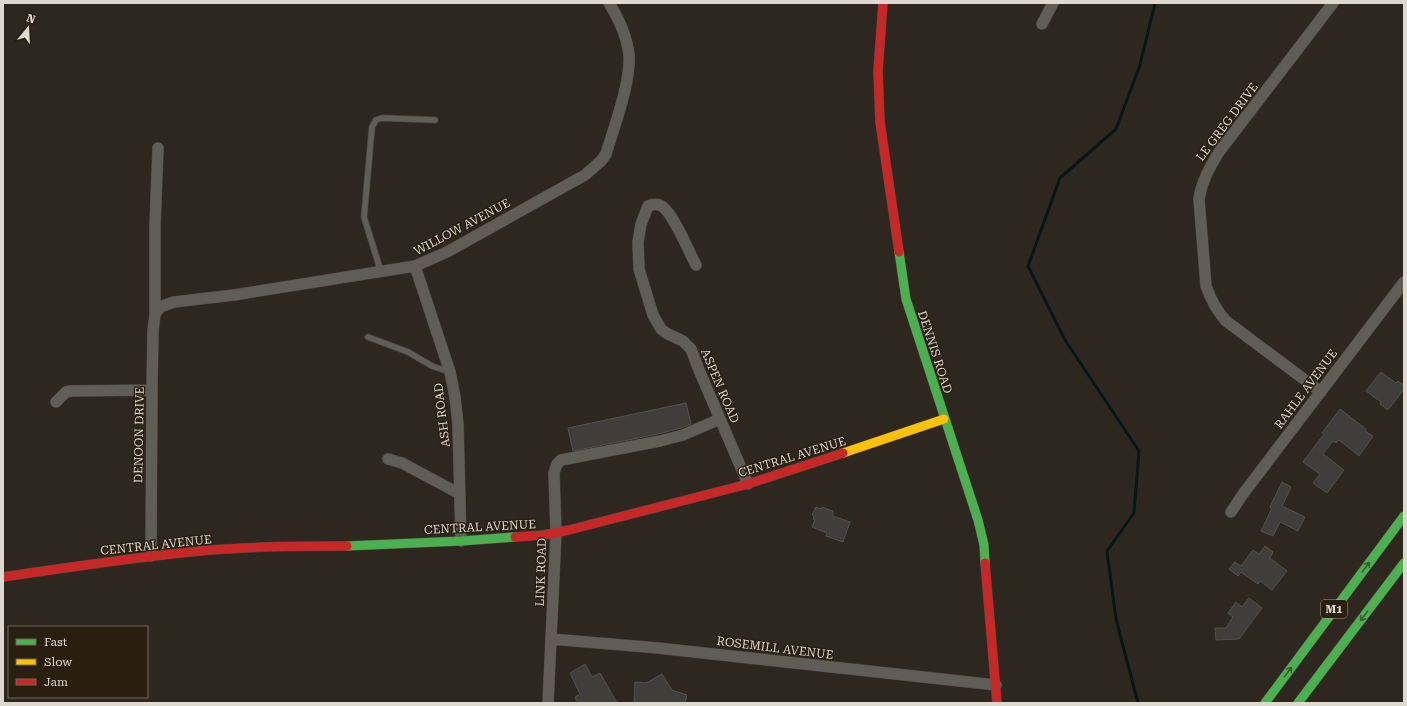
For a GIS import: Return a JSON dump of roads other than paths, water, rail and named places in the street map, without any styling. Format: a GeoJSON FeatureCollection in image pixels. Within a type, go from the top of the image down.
{"type":"FeatureCollection","features":[{"type":"Feature","properties":{"kind":"main road","name":"DENNIS ROAD"},"geometry":{"type":"LineString","coordinates":[[883,3],[878,71],[878,98],[880,122],[906,299],[978,520],[984,545],[997,703]]}},
{"type":"Feature","properties":{"kind":"main road","name":"CENTRAL AVENUE"},"geometry":{"type":"LineString","coordinates":[[3,577],[151,556],[212,550],[461,541],[556,533],[748,484],[944,419]]}},
{"type":"Feature","properties":{"kind":"main road","name":"M1"},"geometry":{"type":"LineString","coordinates":[[1265,703],[1404,516]]}},
{"type":"Feature","properties":{"kind":"main road","name":"M1"},"geometry":{"type":"LineString","coordinates":[[1298,703],[1404,563]]}},
{"type":"Feature","properties":{"kind":"street","name":"WILLOW AVENUE"},"geometry":{"type":"LineString","coordinates":[[155,314],[160,307],[174,302],[234,295],[416,266],[447,252],[484,232],[592,170],[606,154],[627,82],[629,66],[627,42],[622,28],[609,3]]}},
{"type":"Feature","properties":{"kind":"street"},"geometry":{"type":"LineString","coordinates":[[1042,24],[1054,3]]}},
{"type":"Feature","properties":{"kind":"street","name":"LE GREG DRIVE"},"geometry":{"type":"LineString","coordinates":[[1321,392],[1226,321],[1216,310],[1210,299],[1206,286],[1199,198],[1206,174],[1220,152],[1333,3]]}},
{"type":"Feature","properties":{"kind":"street","name":"DENOON DRIVE"},"geometry":{"type":"LineString","coordinates":[[151,556],[152,390],[158,148]]}},
{"type":"Feature","properties":{"kind":"street","name":"ASPEN ROAD"},"geometry":{"type":"LineString","coordinates":[[696,265],[672,217],[663,207],[658,204],[648,206],[641,224],[638,242],[639,269],[653,315],[661,329],[666,334],[683,341],[691,349],[748,484]]}},
{"type":"Feature","properties":{"kind":"street","name":"ASH ROAD"},"geometry":{"type":"LineString","coordinates":[[416,266],[450,372],[455,397],[458,425],[461,541]]}},
{"type":"Feature","properties":{"kind":"street","name":"RAHLE AVENUE"},"geometry":{"type":"LineString","coordinates":[[1231,512],[1243,494],[1404,282]]}},
{"type":"Feature","properties":{"kind":"street"},"geometry":{"type":"LineString","coordinates":[[56,402],[66,392],[71,391],[152,390]]}},
{"type":"Feature","properties":{"kind":"street","name":"LINK ROAD"},"geometry":{"type":"LineString","coordinates":[[548,703],[556,533],[555,467],[561,460],[577,458],[683,435],[720,419]]}},
{"type":"Feature","properties":{"kind":"street"},"geometry":{"type":"LineString","coordinates":[[388,460],[402,463],[460,494]]}},
{"type":"Feature","properties":{"kind":"street","name":"ROSEMILL AVENUE"},"geometry":{"type":"LineString","coordinates":[[551,639],[707,653],[996,686]]}},
{"type":"Feature","properties":{"kind":"lane"},"geometry":{"type":"LineString","coordinates":[[381,272],[364,217],[372,127],[376,120],[382,118],[435,120]]}},
{"type":"Feature","properties":{"kind":"lane"},"geometry":{"type":"LineString","coordinates":[[368,337],[408,352],[432,366],[450,372]]}},
{"type":"Feature","properties":{"kind":"waterway"},"geometry":{"type":"LineString","coordinates":[[1138,703],[1116,619],[1107,551],[1134,513],[1139,451],[1065,340],[1028,266],[1060,178],[1116,129],[1140,65],[1155,3]]}}]}
